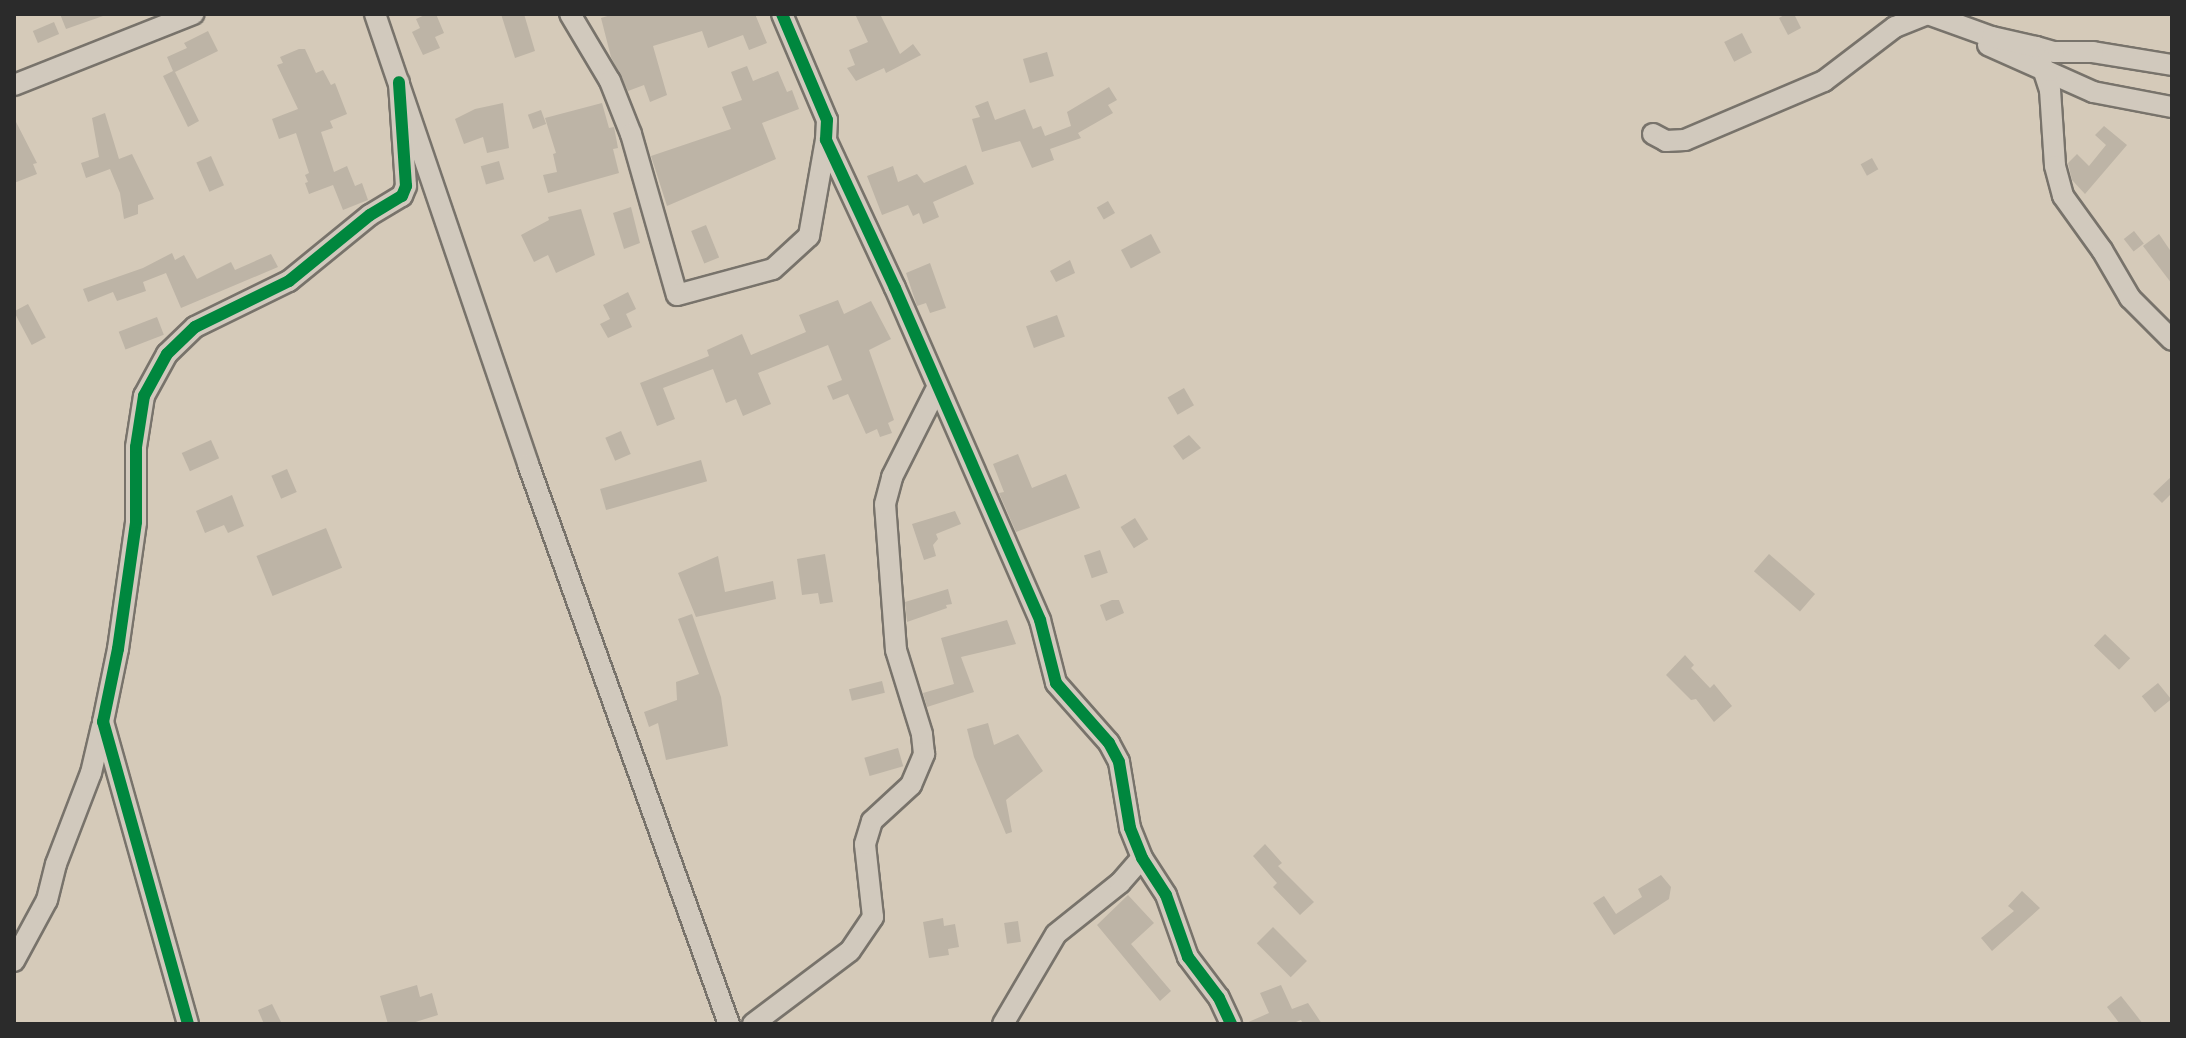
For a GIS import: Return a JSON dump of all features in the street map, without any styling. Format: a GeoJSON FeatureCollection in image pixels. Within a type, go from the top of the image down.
{"type":"FeatureCollection","features":[{"type":"Feature","properties":{"kind":"street"},"geometry":{"type":"LineString","coordinates":[[14,85],[193,14]]}},
{"type":"Feature","properties":{"kind":"street"},"geometry":{"type":"LineString","coordinates":[[375,14],[528,464],[729,1024]]}},
{"type":"Feature","properties":{"kind":"street"},"geometry":{"type":"LineString","coordinates":[[570,14],[610,81],[631,134],[677,295],[773,269],[809,236],[827,120],[782,14]]}},
{"type":"Feature","properties":{"kind":"street"},"geometry":{"type":"LineString","coordinates":[[1653,134],[1666,141],[1685,140],[1824,81],[1895,27],[1928,14],[1955,25],[2054,52],[2093,52],[2172,65]]}},
{"type":"Feature","properties":{"kind":"street"},"geometry":{"type":"LineString","coordinates":[[1955,25],[2001,52],[2093,92],[2172,107]]}},
{"type":"Feature","properties":{"kind":"street"},"geometry":{"type":"LineString","coordinates":[[2036,47],[2050,90],[2055,166],[2063,196],[2102,250],[2130,298],[2172,340]]}},
{"type":"Feature","properties":{"kind":"street"},"geometry":{"type":"LineString","coordinates":[[14,961],[47,900],[56,864],[91,773],[103,722],[118,649],[136,522],[136,447],[144,396],[167,354],[195,327],[289,281],[370,215],[402,196],[406,186],[399,82]]}},
{"type":"Feature","properties":{"kind":"street"},"geometry":{"type":"LineString","coordinates":[[826,140],[1040,620],[1056,683],[1109,743],[1119,762],[1130,828],[1142,858],[1166,895],[1188,957],[1219,998],[1231,1024]]}},
{"type":"Feature","properties":{"kind":"street"},"geometry":{"type":"LineString","coordinates":[[753,1024],[850,951],[873,917],[865,844],[872,821],[911,785],[924,754],[922,734],[896,650],[885,504],[892,477],[937,388]]}},
{"type":"Feature","properties":{"kind":"street"},"geometry":{"type":"LineString","coordinates":[[103,722],[188,1024]]}},
{"type":"Feature","properties":{"kind":"street"},"geometry":{"type":"LineString","coordinates":[[1003,1024],[1056,934],[1120,883],[1142,858]]}},
{"type":"Feature","properties":{"kind":"building"},"geometry":{"type":"Polygon","coordinates":[[[60,14],[102,14],[103,16],[66,29],[60,14]]]}},
{"type":"Feature","properties":{"kind":"building"},"geometry":{"type":"Polygon","coordinates":[[[436,14],[444,33],[435,37],[440,48],[423,55],[412,32],[420,28],[416,19],[436,14]]]}},
{"type":"Feature","properties":{"kind":"building"},"geometry":{"type":"Polygon","coordinates":[[[501,14],[524,14],[535,51],[515,58],[501,14]]]}},
{"type":"Feature","properties":{"kind":"building"},"geometry":{"type":"Polygon","coordinates":[[[614,14],[755,14],[767,43],[749,50],[743,35],[708,48],[702,31],[653,46],[667,95],[650,102],[644,85],[628,91],[611,57],[601,18],[614,14]]]}},
{"type":"Feature","properties":{"kind":"building"},"geometry":{"type":"Polygon","coordinates":[[[855,14],[880,14],[900,54],[913,44],[921,55],[886,73],[884,68],[856,81],[847,68],[855,65],[849,50],[868,42],[855,14]]]}},
{"type":"Feature","properties":{"kind":"building"},"geometry":{"type":"Polygon","coordinates":[[[1794,14],[1801,28],[1788,35],[1779,18],[1794,14]]]}},
{"type":"Feature","properties":{"kind":"building"},"geometry":{"type":"Polygon","coordinates":[[[54,22],[59,34],[38,43],[33,31],[54,22]]]}},
{"type":"Feature","properties":{"kind":"building"},"geometry":{"type":"Polygon","coordinates":[[[208,31],[218,51],[175,72],[199,121],[188,127],[163,76],[173,71],[167,57],[187,48],[184,43],[208,31]]]}},
{"type":"Feature","properties":{"kind":"building"},"geometry":{"type":"Polygon","coordinates":[[[1742,33],[1752,53],[1734,62],[1724,42],[1742,33]]]}},
{"type":"Feature","properties":{"kind":"building"},"geometry":{"type":"Polygon","coordinates":[[[305,49],[316,73],[323,70],[331,85],[335,83],[347,114],[330,121],[333,128],[321,132],[334,172],[347,166],[355,186],[362,183],[368,200],[343,210],[333,185],[309,194],[305,175],[309,173],[296,133],[279,139],[272,119],[298,109],[277,65],[283,63],[280,57],[305,49]]]}},
{"type":"Feature","properties":{"kind":"building"},"geometry":{"type":"Polygon","coordinates":[[[1047,52],[1054,76],[1030,83],[1023,59],[1047,52]]]}},
{"type":"Feature","properties":{"kind":"building"},"geometry":{"type":"Polygon","coordinates":[[[747,66],[753,81],[778,71],[787,92],[792,90],[799,109],[762,123],[776,159],[667,206],[651,156],[731,129],[722,107],[742,100],[731,72],[747,66]]]}},
{"type":"Feature","properties":{"kind":"building"},"geometry":{"type":"Polygon","coordinates":[[[1109,87],[1117,100],[1108,105],[1113,113],[1078,133],[1081,138],[1050,149],[1054,160],[1032,168],[1020,141],[982,152],[972,119],[980,117],[975,106],[988,101],[995,120],[1025,109],[1033,129],[1041,126],[1045,136],[1071,126],[1067,112],[1109,87]]]}},
{"type":"Feature","properties":{"kind":"building"},"geometry":{"type":"Polygon","coordinates":[[[503,103],[509,148],[487,153],[483,137],[464,144],[455,119],[475,109],[503,103]]]}},
{"type":"Feature","properties":{"kind":"building"},"geometry":{"type":"Polygon","coordinates":[[[602,103],[609,128],[614,127],[618,148],[613,149],[619,173],[548,193],[543,175],[557,172],[553,154],[556,153],[545,118],[602,103]]]}},
{"type":"Feature","properties":{"kind":"building"},"geometry":{"type":"Polygon","coordinates":[[[541,110],[546,124],[533,129],[528,115],[541,110]]]}},
{"type":"Feature","properties":{"kind":"building"},"geometry":{"type":"Polygon","coordinates":[[[105,113],[119,159],[132,154],[154,199],[138,205],[138,214],[124,219],[120,193],[110,169],[86,178],[81,163],[99,157],[92,118],[105,113]]]}},
{"type":"Feature","properties":{"kind":"building"},"geometry":{"type":"Polygon","coordinates":[[[14,118],[37,163],[33,164],[37,174],[14,183],[14,118]]]}},
{"type":"Feature","properties":{"kind":"building"},"geometry":{"type":"Polygon","coordinates":[[[2104,126],[2127,145],[2085,194],[2072,180],[2068,163],[2077,154],[2089,166],[2106,145],[2095,135],[2104,126]]]}},
{"type":"Feature","properties":{"kind":"building"},"geometry":{"type":"Polygon","coordinates":[[[211,156],[224,185],[209,192],[196,163],[211,156]]]}},
{"type":"Feature","properties":{"kind":"building"},"geometry":{"type":"Polygon","coordinates":[[[1872,158],[1878,169],[1867,176],[1861,164],[1872,158]]]}},
{"type":"Feature","properties":{"kind":"building"},"geometry":{"type":"Polygon","coordinates":[[[499,161],[504,179],[486,185],[481,166],[499,161]]]}},
{"type":"Feature","properties":{"kind":"building"},"geometry":{"type":"Polygon","coordinates":[[[966,165],[974,184],[933,202],[939,217],[923,224],[919,213],[913,216],[908,205],[882,215],[867,176],[893,166],[898,182],[917,174],[924,183],[966,165]]]}},
{"type":"Feature","properties":{"kind":"building"},"geometry":{"type":"Polygon","coordinates":[[[1108,201],[1115,213],[1104,220],[1097,208],[1108,201]]]}},
{"type":"Feature","properties":{"kind":"building"},"geometry":{"type":"Polygon","coordinates":[[[631,207],[640,243],[624,249],[613,213],[631,207]]]}},
{"type":"Feature","properties":{"kind":"building"},"geometry":{"type":"Polygon","coordinates":[[[581,209],[595,255],[556,273],[548,255],[534,262],[521,235],[549,220],[548,217],[581,209]]]}},
{"type":"Feature","properties":{"kind":"building"},"geometry":{"type":"Polygon","coordinates":[[[706,225],[719,257],[704,263],[691,231],[706,225]]]}},
{"type":"Feature","properties":{"kind":"building"},"geometry":{"type":"Polygon","coordinates":[[[2134,231],[2144,244],[2134,252],[2124,239],[2134,231]]]}},
{"type":"Feature","properties":{"kind":"building"},"geometry":{"type":"Polygon","coordinates":[[[1151,234],[1161,253],[1131,269],[1121,250],[1151,234]]]}},
{"type":"Feature","properties":{"kind":"building"},"geometry":{"type":"Polygon","coordinates":[[[2159,234],[2172,253],[2172,284],[2143,246],[2159,234]]]}},
{"type":"Feature","properties":{"kind":"building"},"geometry":{"type":"Polygon","coordinates":[[[172,253],[175,260],[184,255],[197,279],[231,262],[235,270],[271,254],[278,267],[181,308],[166,273],[143,282],[146,291],[117,301],[113,292],[88,302],[83,289],[143,268],[172,253]]]}},
{"type":"Feature","properties":{"kind":"building"},"geometry":{"type":"Polygon","coordinates":[[[1070,260],[1075,273],[1056,282],[1050,271],[1070,260]]]}},
{"type":"Feature","properties":{"kind":"building"},"geometry":{"type":"Polygon","coordinates":[[[930,263],[946,308],[930,313],[926,303],[917,306],[906,273],[930,263]]]}},
{"type":"Feature","properties":{"kind":"building"},"geometry":{"type":"Polygon","coordinates":[[[628,292],[636,309],[626,314],[632,327],[608,338],[600,324],[610,319],[603,305],[628,292]]]}},
{"type":"Feature","properties":{"kind":"building"},"geometry":{"type":"Polygon","coordinates":[[[838,300],[844,314],[871,301],[891,339],[869,350],[894,420],[888,423],[892,433],[880,437],[877,429],[866,434],[848,394],[833,400],[827,386],[842,380],[828,345],[758,373],[771,404],[743,416],[736,399],[726,403],[713,369],[663,388],[675,419],[657,426],[640,383],[709,356],[707,350],[742,334],[751,355],[806,332],[799,315],[838,300]]]}},
{"type":"Feature","properties":{"kind":"building"},"geometry":{"type":"Polygon","coordinates":[[[28,304],[46,338],[32,345],[14,312],[28,304]]]}},
{"type":"Feature","properties":{"kind":"building"},"geometry":{"type":"Polygon","coordinates":[[[1057,315],[1065,337],[1034,348],[1026,326],[1057,315]]]}},
{"type":"Feature","properties":{"kind":"building"},"geometry":{"type":"Polygon","coordinates":[[[157,317],[164,335],[126,349],[119,332],[157,317]]]}},
{"type":"Feature","properties":{"kind":"building"},"geometry":{"type":"Polygon","coordinates":[[[1184,388],[1194,405],[1178,415],[1168,398],[1184,388]]]}},
{"type":"Feature","properties":{"kind":"building"},"geometry":{"type":"Polygon","coordinates":[[[621,431],[631,454],[615,461],[605,438],[621,431]]]}},
{"type":"Feature","properties":{"kind":"building"},"geometry":{"type":"Polygon","coordinates":[[[1189,435],[1201,448],[1183,460],[1173,446],[1189,435]]]}},
{"type":"Feature","properties":{"kind":"building"},"geometry":{"type":"Polygon","coordinates":[[[211,440],[219,458],[190,471],[182,453],[211,440]]]}},
{"type":"Feature","properties":{"kind":"building"},"geometry":{"type":"Polygon","coordinates":[[[1018,454],[1032,488],[1066,474],[1080,508],[1016,532],[999,493],[1004,492],[993,464],[1018,454]]]}},
{"type":"Feature","properties":{"kind":"building"},"geometry":{"type":"Polygon","coordinates":[[[701,460],[707,481],[606,510],[600,489],[701,460]]]}},
{"type":"Feature","properties":{"kind":"building"},"geometry":{"type":"Polygon","coordinates":[[[287,469],[297,492],[281,499],[271,476],[287,469]]]}},
{"type":"Feature","properties":{"kind":"building"},"geometry":{"type":"Polygon","coordinates":[[[2172,476],[2172,493],[2162,503],[2153,494],[2172,476]]]}},
{"type":"Feature","properties":{"kind":"building"},"geometry":{"type":"Polygon","coordinates":[[[232,495],[244,526],[228,533],[224,525],[205,533],[196,511],[232,495]]]}},
{"type":"Feature","properties":{"kind":"building"},"geometry":{"type":"Polygon","coordinates":[[[955,511],[961,524],[936,534],[938,539],[933,545],[936,556],[924,560],[912,524],[955,511]]]}},
{"type":"Feature","properties":{"kind":"building"},"geometry":{"type":"Polygon","coordinates":[[[1135,518],[1148,539],[1134,548],[1121,527],[1135,518]]]}},
{"type":"Feature","properties":{"kind":"building"},"geometry":{"type":"Polygon","coordinates":[[[326,528],[342,568],[273,596],[256,556],[326,528]]]}},
{"type":"Feature","properties":{"kind":"building"},"geometry":{"type":"Polygon","coordinates":[[[1100,550],[1108,573],[1092,578],[1084,556],[1100,550]]]}},
{"type":"Feature","properties":{"kind":"building"},"geometry":{"type":"Polygon","coordinates":[[[825,554],[833,602],[820,604],[818,593],[802,595],[797,559],[825,554]]]}},
{"type":"Feature","properties":{"kind":"building"},"geometry":{"type":"Polygon","coordinates":[[[1769,554],[1815,594],[1800,611],[1754,571],[1769,554]]]}},
{"type":"Feature","properties":{"kind":"building"},"geometry":{"type":"Polygon","coordinates":[[[718,556],[725,592],[773,581],[776,599],[696,617],[678,573],[718,556]]]}},
{"type":"Feature","properties":{"kind":"building"},"geometry":{"type":"Polygon","coordinates":[[[948,589],[952,604],[907,622],[905,602],[948,589]]]}},
{"type":"Feature","properties":{"kind":"building"},"geometry":{"type":"Polygon","coordinates":[[[1119,600],[1124,613],[1106,621],[1100,605],[1119,600]]]}},
{"type":"Feature","properties":{"kind":"building"},"geometry":{"type":"Polygon","coordinates":[[[692,614],[721,697],[728,746],[666,760],[658,723],[649,727],[644,712],[677,700],[676,682],[699,674],[678,619],[692,614]]]}},
{"type":"Feature","properties":{"kind":"building"},"geometry":{"type":"Polygon","coordinates":[[[1007,620],[1016,644],[961,657],[974,692],[927,707],[923,693],[954,684],[941,638],[1007,620]]]}},
{"type":"Feature","properties":{"kind":"building"},"geometry":{"type":"Polygon","coordinates":[[[2105,634],[2130,658],[2119,670],[2094,646],[2105,634]]]}},
{"type":"Feature","properties":{"kind":"building"},"geometry":{"type":"Polygon","coordinates":[[[1685,655],[1694,665],[1691,668],[1710,688],[1714,684],[1732,706],[1714,722],[1696,699],[1691,700],[1666,675],[1685,655]]]}},
{"type":"Feature","properties":{"kind":"building"},"geometry":{"type":"Polygon","coordinates":[[[882,681],[885,693],[852,701],[849,689],[882,681]]]}},
{"type":"Feature","properties":{"kind":"building"},"geometry":{"type":"Polygon","coordinates":[[[2158,683],[2171,699],[2155,713],[2142,696],[2158,683]]]}},
{"type":"Feature","properties":{"kind":"building"},"geometry":{"type":"Polygon","coordinates":[[[988,723],[994,745],[1018,734],[1043,771],[1006,800],[1012,832],[1006,834],[974,757],[967,729],[988,723]]]}},
{"type":"Feature","properties":{"kind":"building"},"geometry":{"type":"Polygon","coordinates":[[[898,748],[903,766],[870,776],[864,758],[898,748]]]}},
{"type":"Feature","properties":{"kind":"building"},"geometry":{"type":"Polygon","coordinates":[[[1265,844],[1282,863],[1278,866],[1314,902],[1300,915],[1273,887],[1277,883],[1253,856],[1265,844]]]}},
{"type":"Feature","properties":{"kind":"building"},"geometry":{"type":"Polygon","coordinates":[[[1661,875],[1671,887],[1669,899],[1614,935],[1593,903],[1604,896],[1616,914],[1642,897],[1638,889],[1661,875]]]}},
{"type":"Feature","properties":{"kind":"building"},"geometry":{"type":"Polygon","coordinates":[[[2022,891],[2040,908],[1992,951],[1981,938],[2014,911],[2008,906],[2022,891]]]}},
{"type":"Feature","properties":{"kind":"building"},"geometry":{"type":"Polygon","coordinates":[[[1128,895],[1154,923],[1131,944],[1171,991],[1160,1001],[1097,925],[1128,895]]]}},
{"type":"Feature","properties":{"kind":"building"},"geometry":{"type":"Polygon","coordinates":[[[943,918],[944,926],[955,924],[959,947],[948,949],[949,955],[929,958],[923,922],[943,918]]]}},
{"type":"Feature","properties":{"kind":"building"},"geometry":{"type":"Polygon","coordinates":[[[1018,921],[1021,942],[1007,944],[1004,923],[1018,921]]]}},
{"type":"Feature","properties":{"kind":"building"},"geometry":{"type":"Polygon","coordinates":[[[1273,927],[1307,961],[1291,977],[1257,943],[1273,927]]]}},
{"type":"Feature","properties":{"kind":"building"},"geometry":{"type":"Polygon","coordinates":[[[417,985],[420,997],[432,993],[438,1015],[409,1024],[388,1024],[380,996],[417,985]]]}},
{"type":"Feature","properties":{"kind":"building"},"geometry":{"type":"Polygon","coordinates":[[[1281,985],[1292,1009],[1308,1003],[1322,1024],[1303,1024],[1301,1020],[1291,1024],[1244,1024],[1269,1013],[1260,993],[1281,985]]]}},
{"type":"Feature","properties":{"kind":"building"},"geometry":{"type":"Polygon","coordinates":[[[2121,996],[2143,1024],[2120,1024],[2107,1007],[2121,996]]]}},
{"type":"Feature","properties":{"kind":"building"},"geometry":{"type":"Polygon","coordinates":[[[272,1004],[282,1024],[264,1024],[258,1010],[272,1004]]]}},
{"type":"Feature","properties":{"kind":"cycle path"},"geometry":{"type":"LineString","coordinates":[[782,14],[827,120],[826,140],[895,288],[1040,620],[1056,683],[1109,743],[1119,762],[1130,828],[1142,858],[1166,895],[1188,957],[1219,998],[1231,1024]]}},
{"type":"Feature","properties":{"kind":"cycle path"},"geometry":{"type":"LineString","coordinates":[[188,1024],[103,722],[118,649],[136,522],[136,447],[144,396],[167,354],[195,327],[289,281],[370,215],[402,196],[406,186],[399,82]]}}]}
